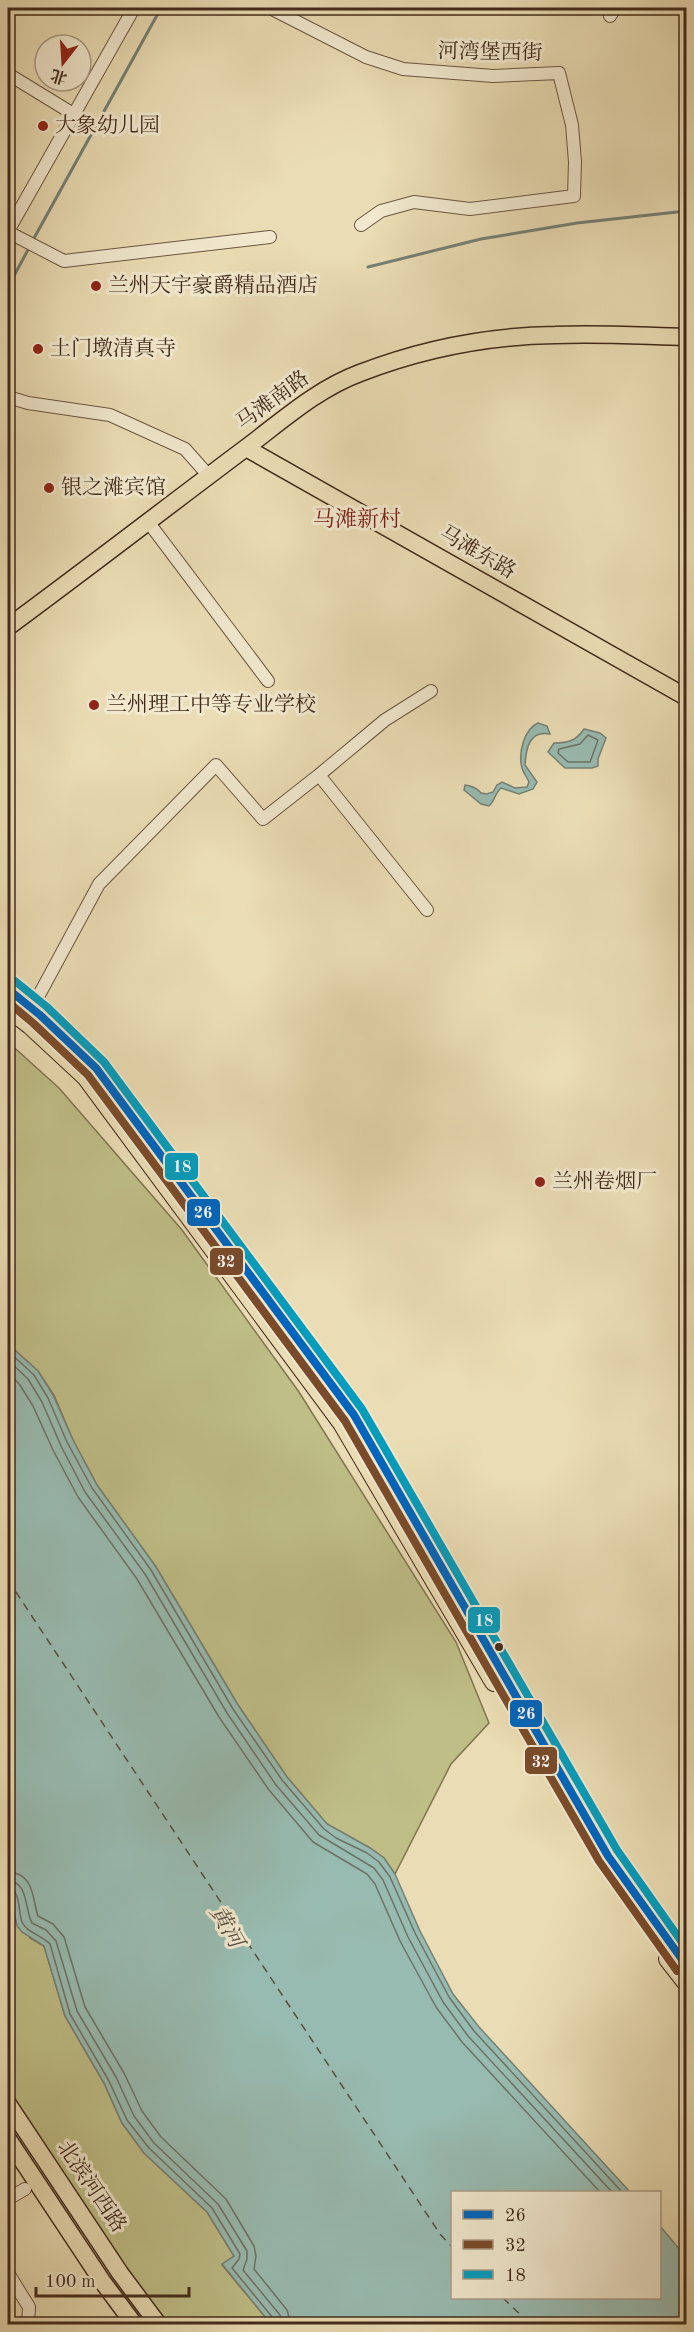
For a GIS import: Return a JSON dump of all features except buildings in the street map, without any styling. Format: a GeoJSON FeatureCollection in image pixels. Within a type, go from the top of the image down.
{"type":"FeatureCollection","features":[{"type":"Feature","properties":{"kind":"highway"},"geometry":{"type":"LineString","coordinates":[[8,989],[32,1008],[96,1068],[354,1415],[608,1856],[687,1965]]}},
{"type":"Feature","properties":{"kind":"highway"},"geometry":{"type":"LineString","coordinates":[[8,1008],[30,1025],[86,1077],[342,1423],[597,1859],[687,1982]]}},
{"type":"Feature","properties":{"kind":"main road","name":"马滩南路"},"geometry":{"type":"LineString","coordinates":[[8,627],[149,523],[307,400],[359,373],[450,346],[493,339],[555,335],[687,337]]}},
{"type":"Feature","properties":{"kind":"main road","name":"马滩东路"},"geometry":{"type":"LineString","coordinates":[[246,448],[687,697]]}},
{"type":"Feature","properties":{"kind":"main road","name":"北滨河西路"},"geometry":{"type":"LineString","coordinates":[[8,2104],[120,2273],[158,2325]]}},
{"type":"Feature","properties":{"kind":"main road","name":"北滨河西路"},"geometry":{"type":"LineString","coordinates":[[8,2139],[102,2281],[134,2325]]}},
{"type":"Feature","properties":{"kind":"street"},"geometry":{"type":"LineString","coordinates":[[134,8],[8,232],[64,261],[270,237]]}},
{"type":"Feature","properties":{"kind":"street","name":"河湾堡西街"},"geometry":{"type":"LineString","coordinates":[[270,8],[366,57],[403,69],[493,76],[560,73],[572,125],[575,162],[574,196],[470,209],[414,202],[381,211],[361,225]]}},
{"type":"Feature","properties":{"kind":"street"},"geometry":{"type":"LineString","coordinates":[[8,74],[75,115]]}},
{"type":"Feature","properties":{"kind":"street"},"geometry":{"type":"LineString","coordinates":[[8,397],[28,403],[110,416],[185,449],[208,475]]}},
{"type":"Feature","properties":{"kind":"street"},"geometry":{"type":"LineString","coordinates":[[149,523],[268,681]]}},
{"type":"Feature","properties":{"kind":"street"},"geometry":{"type":"LineString","coordinates":[[32,1008],[99,884],[216,765],[263,819],[385,720],[431,691]]}},
{"type":"Feature","properties":{"kind":"street"},"geometry":{"type":"LineString","coordinates":[[319,775],[427,910]]}},
{"type":"Feature","properties":{"kind":"street"},"geometry":{"type":"LineString","coordinates":[[8,2199],[25,2189]]}},
{"type":"Feature","properties":{"kind":"street"},"geometry":{"type":"LineString","coordinates":[[8,2273],[29,2307],[28,2325]]}},
{"type":"Feature","properties":{"kind":"shaded area"},"geometry":{"type":"Polygon","coordinates":[[[8,1042],[59,1088],[182,1230],[299,1392],[456,1642],[489,1723],[451,1764],[395,1874],[384,1858],[327,1824],[287,1777],[238,1705],[156,1567],[97,1485],[73,1440],[54,1395],[38,1371],[8,1344],[8,1042]]]}},
{"type":"Feature","properties":{"kind":"shaded area"},"geometry":{"type":"Polygon","coordinates":[[[8,1883],[30,1938],[44,1946],[65,2016],[104,2083],[122,2123],[144,2153],[207,2212],[234,2256],[222,2265],[271,2324],[158,2324],[8,2104],[8,1883]]]}},
{"type":"Feature","properties":{"kind":"water"},"geometry":{"type":"Polygon","coordinates":[[[538,723],[547,726],[550,734],[543,733],[534,737],[528,746],[525,765],[537,782],[533,789],[519,794],[501,788],[489,806],[481,804],[464,790],[465,785],[468,785],[487,794],[493,792],[502,782],[515,788],[527,787],[529,782],[521,762],[523,742],[529,730],[538,723]]]}},
{"type":"Feature","properties":{"kind":"water"},"geometry":{"type":"Polygon","coordinates":[[[584,729],[600,733],[606,738],[598,759],[598,766],[565,768],[548,752],[554,743],[571,740],[584,729]]]}},
{"type":"Feature","properties":{"kind":"water","name":"黄河"},"geometry":{"type":"Polygon","coordinates":[[[8,1344],[38,1371],[53,1395],[97,1485],[156,1567],[238,1705],[287,1777],[327,1824],[384,1858],[395,1874],[420,1931],[453,1994],[479,2027],[629,2191],[451,2191],[451,2299],[661,2299],[661,2227],[686,2257],[686,2324],[271,2324],[222,2264],[234,2256],[207,2212],[144,2153],[122,2123],[104,2083],[65,2016],[44,1946],[22,1932],[17,1926],[8,1883],[8,1344]]]}},
{"type":"Feature","properties":{"kind":"waterway"},"geometry":{"type":"LineString","coordinates":[[33,240],[161,8]]}},
{"type":"Feature","properties":{"kind":"waterway"},"geometry":{"type":"LineString","coordinates":[[368,267],[481,239],[577,223],[686,211]]}},
{"type":"Feature","properties":{"kind":"waterway"},"geometry":{"type":"LineString","coordinates":[[8,287],[30,246]]}},
{"type":"Feature","properties":{"kind":"ferry route"},"geometry":{"type":"LineString","coordinates":[[8,1580],[440,2234],[451,2246]]}},
{"type":"Feature","properties":{"kind":"ferry route"},"geometry":{"type":"LineString","coordinates":[[504,2299],[530,2324]]}},
{"type":"Feature","properties":{"kind":"transit line","name":"18"},"geometry":{"type":"LineString","coordinates":[[15,981],[47,1007],[104,1062],[362,1409],[617,1850],[686,1948]]}},
{"type":"Feature","properties":{"kind":"transit line","name":"26"},"geometry":{"type":"LineString","coordinates":[[8,989],[40,1015],[96,1068],[354,1415],[608,1856],[686,1965]]}},
{"type":"Feature","properties":{"kind":"transit line","name":"32"},"geometry":{"type":"LineString","coordinates":[[8,1002],[88,1075],[345,1421],[599,1861],[677,1971]]}},
{"type":"Feature","properties":{"kind":"place","name":"大象幼儿园"},"geometry":{"type":"Point","coordinates":[43,126]}},
{"type":"Feature","properties":{"kind":"place","name":"兰州天宇豪爵精品酒店"},"geometry":{"type":"Point","coordinates":[96,286]}},
{"type":"Feature","properties":{"kind":"place","name":"土门墩清真寺"},"geometry":{"type":"Point","coordinates":[38,349]}},
{"type":"Feature","properties":{"kind":"place","name":"银之滩宾馆"},"geometry":{"type":"Point","coordinates":[49,488]}},
{"type":"Feature","properties":{"kind":"place","name":"兰州理工中等专业学校"},"geometry":{"type":"Point","coordinates":[94,705]}},
{"type":"Feature","properties":{"kind":"place","name":"兰州卷烟厂"},"geometry":{"type":"Point","coordinates":[540,1182]}},
{"type":"Feature","properties":{"kind":"district","name":"马滩新村"},"geometry":{"type":"Point","coordinates":[357,520]}}]}
